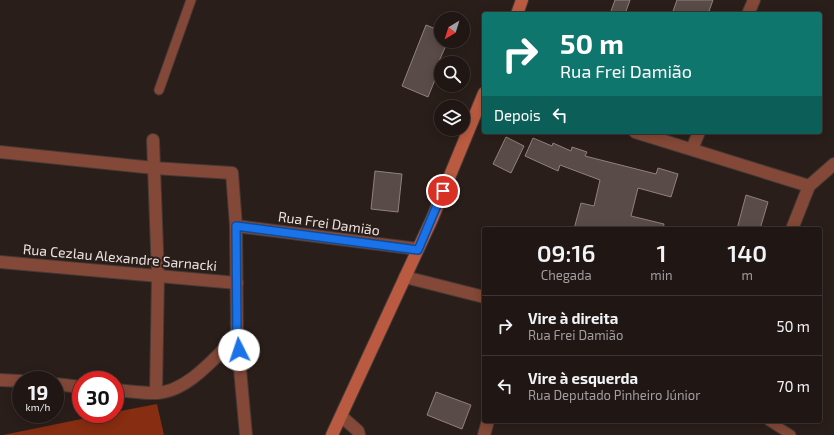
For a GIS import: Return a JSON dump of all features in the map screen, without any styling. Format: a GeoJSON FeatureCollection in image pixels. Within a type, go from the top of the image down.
{"type":"FeatureCollection","features":[{"type":"Feature","properties":{"kind":"street"},"geometry":{"type":"LineString","coordinates":[[518,12],[522,0]]}},
{"type":"Feature","properties":{"kind":"street"},"geometry":{"type":"LineString","coordinates":[[749,12],[754,0]]}},
{"type":"Feature","properties":{"kind":"street"},"geometry":{"type":"LineString","coordinates":[[332,435],[432,219],[482,98]]}},
{"type":"Feature","properties":{"kind":"street"},"geometry":{"type":"LineString","coordinates":[[642,134],[809,186]]}},
{"type":"Feature","properties":{"kind":"street"},"geometry":{"type":"LineString","coordinates":[[692,149],[698,134]]}},
{"type":"Feature","properties":{"kind":"street"},"geometry":{"type":"LineString","coordinates":[[154,140],[158,276],[156,393]]}},
{"type":"Feature","properties":{"kind":"street"},"geometry":{"type":"LineString","coordinates":[[0,152],[154,168],[232,173],[236,226],[237,336],[246,435]]}},
{"type":"Feature","properties":{"kind":"street"},"geometry":{"type":"LineString","coordinates":[[793,227],[809,186],[834,164]]}},
{"type":"Feature","properties":{"kind":"street","name":"Rua Frei Damião"},"geometry":{"type":"LineString","coordinates":[[236,226],[418,250]]}},
{"type":"Feature","properties":{"kind":"street","name":"Rua Cezlau Alexandre Sarnacki"},"geometry":{"type":"LineString","coordinates":[[0,262],[237,283]]}},
{"type":"Feature","properties":{"kind":"street"},"geometry":{"type":"LineString","coordinates":[[405,277],[482,296]]}},
{"type":"Feature","properties":{"kind":"street"},"geometry":{"type":"LineString","coordinates":[[124,391],[156,393],[173,390],[190,381],[237,336]]}},
{"type":"Feature","properties":{"kind":"street"},"geometry":{"type":"LineString","coordinates":[[0,380],[12,381]]}},
{"type":"Feature","properties":{"kind":"street"},"geometry":{"type":"LineString","coordinates":[[341,416],[358,430],[359,435]]}},
{"type":"Feature","properties":{"kind":"street"},"geometry":{"type":"LineString","coordinates":[[484,435],[487,423]]}},
{"type":"Feature","properties":{"kind":"lane"},"geometry":{"type":"LineString","coordinates":[[159,90],[190,0]]}},
{"type":"Feature","properties":{"kind":"lane"},"geometry":{"type":"LineString","coordinates":[[772,423],[792,435]]}},
{"type":"Feature","properties":{"kind":"shaded area"},"geometry":{"type":"Polygon","coordinates":[[[157,404],[164,435],[3,435],[72,421],[72,423],[124,423],[124,410],[157,404]]]}},
{"type":"Feature","properties":{"kind":"building"},"geometry":{"type":"Polygon","coordinates":[[[615,0],[630,0],[626,12],[611,12],[615,0]]]}},
{"type":"Feature","properties":{"kind":"building"},"geometry":{"type":"Polygon","coordinates":[[[677,0],[713,0],[709,12],[673,12],[677,0]]]}},
{"type":"Feature","properties":{"kind":"building"},"geometry":{"type":"Polygon","coordinates":[[[426,25],[434,28],[434,48],[445,48],[441,56],[434,56],[434,82],[428,97],[402,86],[426,25]]]}},
{"type":"Feature","properties":{"kind":"building"},"geometry":{"type":"Polygon","coordinates":[[[506,137],[524,146],[511,173],[493,164],[506,137]]]}},
{"type":"Feature","properties":{"kind":"building"},"geometry":{"type":"Polygon","coordinates":[[[533,138],[552,146],[553,143],[571,151],[572,147],[587,152],[585,156],[656,174],[658,168],[678,174],[671,197],[638,188],[631,216],[664,224],[663,227],[575,227],[581,203],[594,206],[600,180],[560,165],[558,171],[525,156],[533,138]]]}},
{"type":"Feature","properties":{"kind":"building"},"geometry":{"type":"Polygon","coordinates":[[[375,171],[402,174],[398,212],[371,209],[375,171]]]}},
{"type":"Feature","properties":{"kind":"building"},"geometry":{"type":"Polygon","coordinates":[[[746,195],[768,202],[761,227],[738,227],[746,195]]]}},
{"type":"Feature","properties":{"kind":"building"},"geometry":{"type":"Polygon","coordinates":[[[436,392],[471,405],[462,429],[427,415],[436,392]]]}},
{"type":"Feature","properties":{"kind":"route"},"geometry":{"type":"LineString","coordinates":[[239,350],[237,336],[236,226],[418,250],[443,191]]}}]}
